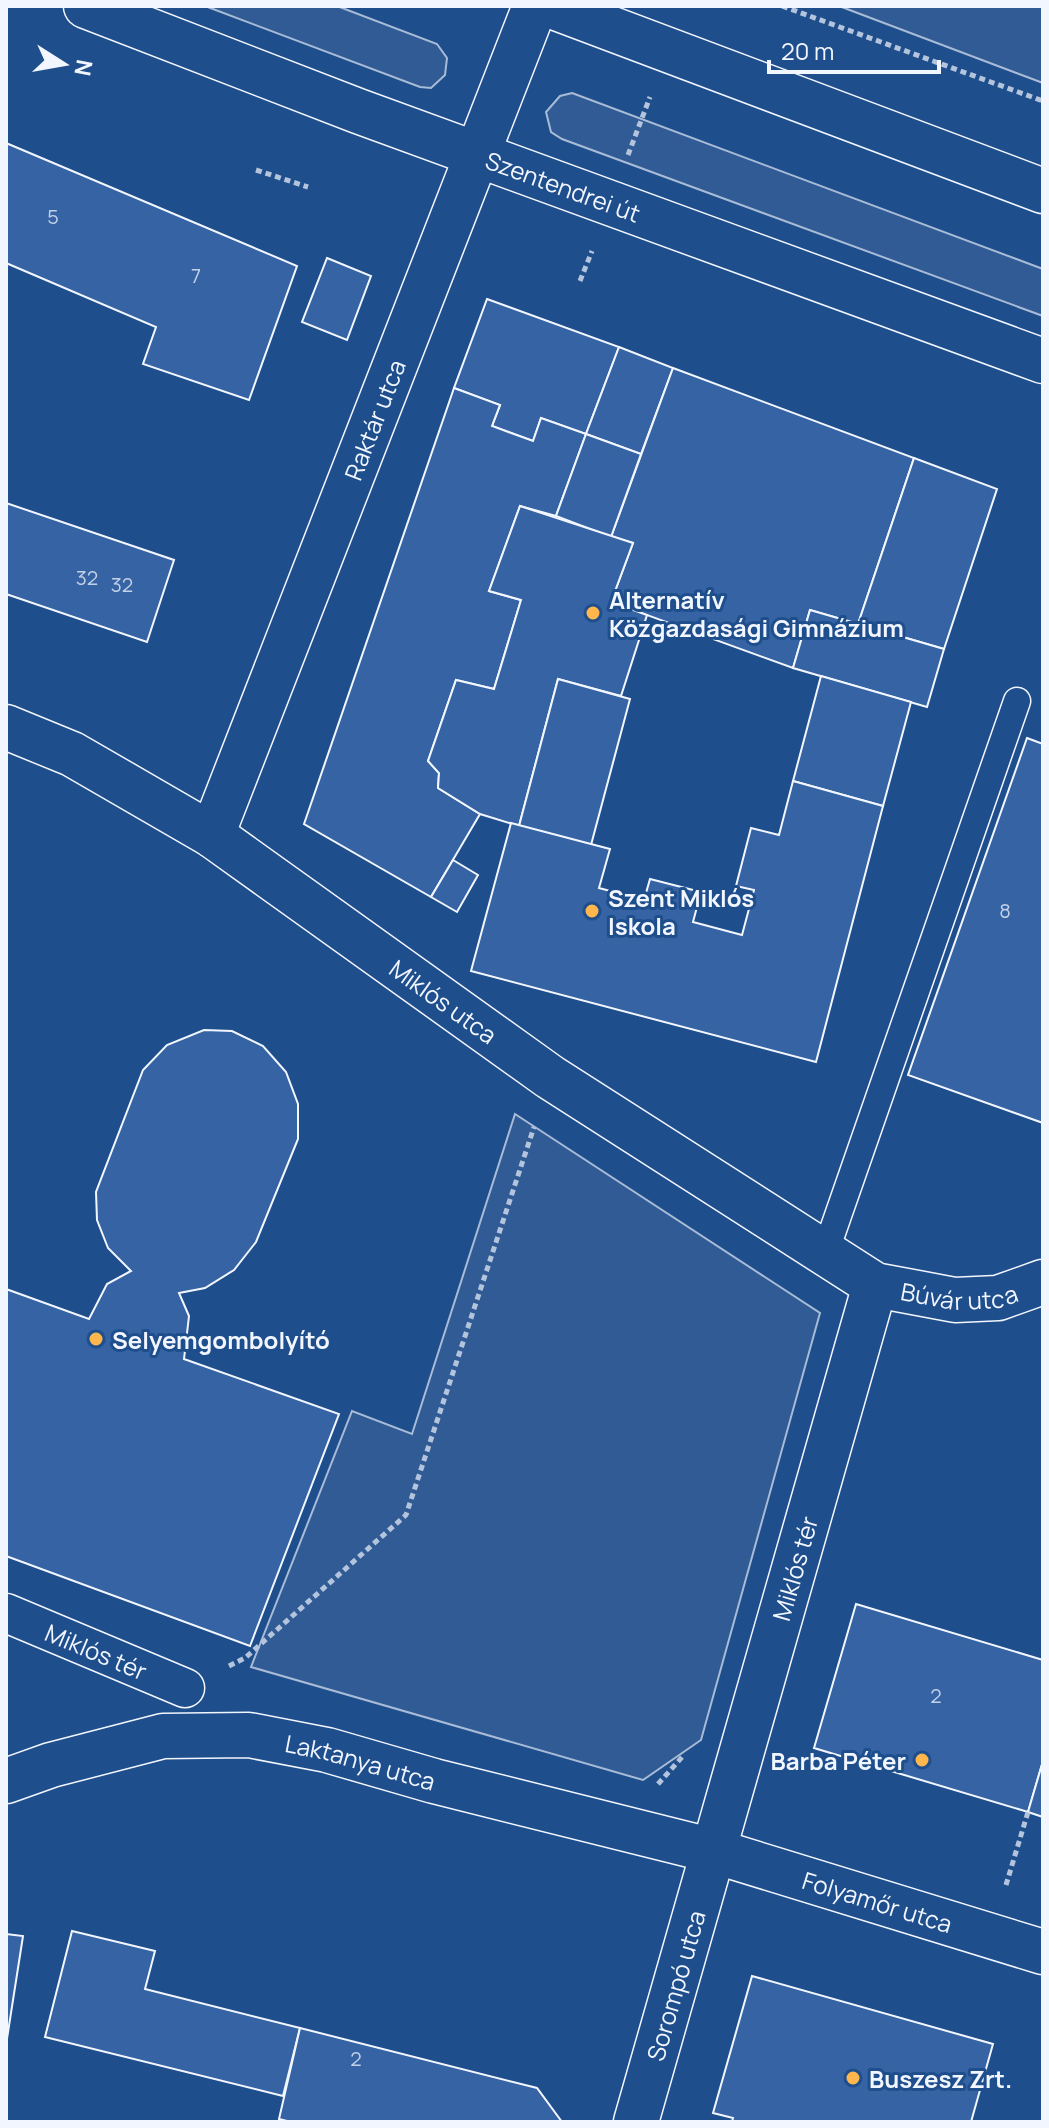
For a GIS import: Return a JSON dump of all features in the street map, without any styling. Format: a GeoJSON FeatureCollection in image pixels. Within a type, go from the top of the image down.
{"type":"FeatureCollection","features":[{"type":"Feature","properties":{"kind":"street","name":"Szentendrei út"},"geometry":{"type":"LineString","coordinates":[[86,6],[480,155],[1043,361]]}},
{"type":"Feature","properties":{"kind":"street","name":"Raktár utca"},"geometry":{"type":"LineString","coordinates":[[212,835],[480,155],[535,6]]}},
{"type":"Feature","properties":{"kind":"street"},"geometry":{"type":"LineString","coordinates":[[551,6],[1043,191]]}},
{"type":"Feature","properties":{"kind":"street","name":"Miklós utca"},"geometry":{"type":"LineString","coordinates":[[6,727],[72,754],[212,835],[550,1077],[875,1285]]}},
{"type":"Feature","properties":{"kind":"street","name":"Búvár utca"},"geometry":{"type":"LineString","coordinates":[[875,1285],[955,1300],[998,1298],[1043,1282]]}},
{"type":"Feature","properties":{"kind":"street","name":"Miklós tér"},"geometry":{"type":"LineString","coordinates":[[714,1851],[875,1285]]}},
{"type":"Feature","properties":{"kind":"street","name":"Miklós tér"},"geometry":{"type":"LineString","coordinates":[[6,1613],[185,1688]]}},
{"type":"Feature","properties":{"kind":"street","name":"Laktanya utca"},"geometry":{"type":"LineString","coordinates":[[6,1781],[51,1765],[163,1736],[249,1735],[327,1750],[434,1781],[714,1851]]}},
{"type":"Feature","properties":{"kind":"street","name":"Folyamőr utca"},"geometry":{"type":"LineString","coordinates":[[714,1851],[1043,1952]]}},
{"type":"Feature","properties":{"kind":"street","name":"Sorompó utca"},"geometry":{"type":"LineString","coordinates":[[636,2122],[714,1851]]}},
{"type":"Feature","properties":{"kind":"lane"},"geometry":{"type":"LineString","coordinates":[[825,1253],[1017,701]]}},
{"type":"Feature","properties":{"kind":"path"},"geometry":{"type":"LineString","coordinates":[[782,6],[1043,101]]}},
{"type":"Feature","properties":{"kind":"path"},"geometry":{"type":"LineString","coordinates":[[580,281],[668,49]]}},
{"type":"Feature","properties":{"kind":"path"},"geometry":{"type":"LineString","coordinates":[[256,170],[308,187]]}},
{"type":"Feature","properties":{"kind":"path"},"geometry":{"type":"LineString","coordinates":[[185,1688],[245,1658],[406,1515],[550,1077]]}},
{"type":"Feature","properties":{"kind":"path"},"geometry":{"type":"LineString","coordinates":[[991,1936],[1028,1812]]}},
{"type":"Feature","properties":{"kind":"shaded area"},"geometry":{"type":"Polygon","coordinates":[[[205,6],[337,6],[437,44],[447,58],[445,75],[431,88],[420,87],[205,6]]]}},
{"type":"Feature","properties":{"kind":"shaded area"},"geometry":{"type":"Polygon","coordinates":[[[839,6],[1043,6],[1043,83],[839,6]]]}},
{"type":"Feature","properties":{"kind":"shaded area"},"geometry":{"type":"Polygon","coordinates":[[[572,93],[1043,269],[1043,316],[562,139],[551,132],[546,112],[560,96],[572,93]]]}},
{"type":"Feature","properties":{"kind":"shaded area"},"geometry":{"type":"Polygon","coordinates":[[[515,1114],[820,1313],[701,1740],[643,1780],[251,1667],[352,1411],[412,1434],[515,1114]]]}},
{"type":"Feature","properties":{"kind":"building"},"geometry":{"type":"Polygon","coordinates":[[[6,143],[297,266],[249,400],[143,364],[156,327],[6,263],[6,143]]]}},
{"type":"Feature","properties":{"kind":"building"},"geometry":{"type":"Polygon","coordinates":[[[327,258],[371,276],[347,340],[302,322],[327,258]]]}},
{"type":"Feature","properties":{"kind":"building"},"geometry":{"type":"Polygon","coordinates":[[[487,299],[619,347],[586,434],[541,418],[533,441],[492,426],[500,405],[454,388],[487,299]]]}},
{"type":"Feature","properties":{"kind":"building"},"geometry":{"type":"Polygon","coordinates":[[[619,347],[673,368],[641,454],[586,434],[619,347]]]}},
{"type":"Feature","properties":{"kind":"building"},"geometry":{"type":"Polygon","coordinates":[[[673,368],[914,458],[858,624],[810,610],[793,668],[611,602],[633,543],[611,537],[673,368]]]}},
{"type":"Feature","properties":{"kind":"building"},"geometry":{"type":"Polygon","coordinates":[[[454,388],[500,405],[492,426],[533,441],[541,418],[586,434],[556,516],[520,506],[489,591],[521,600],[494,689],[456,680],[428,761],[439,773],[438,788],[480,814],[431,897],[304,824],[454,388]]]}},
{"type":"Feature","properties":{"kind":"building"},"geometry":{"type":"Polygon","coordinates":[[[586,434],[641,454],[611,537],[556,516],[586,434]]]}},
{"type":"Feature","properties":{"kind":"building"},"geometry":{"type":"Polygon","coordinates":[[[914,458],[997,489],[944,649],[858,624],[914,458]]]}},
{"type":"Feature","properties":{"kind":"building"},"geometry":{"type":"Polygon","coordinates":[[[6,503],[174,560],[147,642],[6,594],[6,503]]]}},
{"type":"Feature","properties":{"kind":"building"},"geometry":{"type":"Polygon","coordinates":[[[520,506],[633,543],[611,602],[647,615],[621,696],[558,679],[519,826],[480,814],[438,788],[439,773],[428,761],[456,680],[494,689],[521,600],[489,591],[520,506]]]}},
{"type":"Feature","properties":{"kind":"building"},"geometry":{"type":"Polygon","coordinates":[[[810,610],[944,649],[927,707],[793,668],[810,610]]]}},
{"type":"Feature","properties":{"kind":"building"},"geometry":{"type":"Polygon","coordinates":[[[821,676],[911,702],[883,806],[793,781],[821,676]]]}},
{"type":"Feature","properties":{"kind":"building"},"geometry":{"type":"Polygon","coordinates":[[[558,679],[630,699],[591,845],[519,826],[558,679]]]}},
{"type":"Feature","properties":{"kind":"building"},"geometry":{"type":"Polygon","coordinates":[[[1027,738],[1043,744],[1043,1123],[908,1075],[1027,738]]]}},
{"type":"Feature","properties":{"kind":"building","name":"Szent Miklós Iskola"},"geometry":{"type":"Polygon","coordinates":[[[793,781],[883,806],[816,1062],[471,971],[511,823],[610,849],[599,888],[644,900],[650,879],[701,892],[693,922],[742,935],[754,890],[736,886],[751,828],[779,835],[793,781]]]}},
{"type":"Feature","properties":{"kind":"building"},"geometry":{"type":"Polygon","coordinates":[[[453,860],[478,875],[457,912],[431,897],[453,860]]]}},
{"type":"Feature","properties":{"kind":"building","name":"Selyemgombolyító"},"geometry":{"type":"Polygon","coordinates":[[[204,1030],[232,1031],[263,1046],[286,1072],[298,1104],[298,1139],[256,1242],[234,1270],[205,1288],[179,1293],[189,1316],[184,1359],[339,1414],[250,1646],[6,1556],[6,1289],[89,1319],[107,1284],[131,1271],[108,1248],[97,1220],[96,1192],[143,1070],[167,1045],[204,1030]]]}},
{"type":"Feature","properties":{"kind":"building"},"geometry":{"type":"Polygon","coordinates":[[[856,1604],[1043,1660],[1043,1761],[1028,1812],[814,1748],[856,1604]]]}},
{"type":"Feature","properties":{"kind":"building"},"geometry":{"type":"Polygon","coordinates":[[[1043,1761],[1043,1817],[1028,1812],[1043,1761]]]}},
{"type":"Feature","properties":{"kind":"building"},"geometry":{"type":"Polygon","coordinates":[[[72,1931],[155,1951],[145,1989],[300,2028],[283,2096],[45,2037],[72,1931]]]}},
{"type":"Feature","properties":{"kind":"building"},"geometry":{"type":"Polygon","coordinates":[[[6,1934],[23,1936],[6,2045],[6,1934]]]}},
{"type":"Feature","properties":{"kind":"building","name":"Buszesz Zrt."},"geometry":{"type":"Polygon","coordinates":[[[752,1976],[993,2044],[971,2122],[732,2122],[733,2118],[713,2113],[752,1976]]]}},
{"type":"Feature","properties":{"kind":"building"},"geometry":{"type":"Polygon","coordinates":[[[300,2028],[537,2088],[562,2122],[291,2122],[279,2119],[300,2028]]]}},
{"type":"Feature","properties":{"kind":"place","name":"Alternatív Közgazdasági Gimnázium"},"geometry":{"type":"Point","coordinates":[593,613]}},
{"type":"Feature","properties":{"kind":"place","name":"Szent Miklós Iskola"},"geometry":{"type":"Point","coordinates":[592,911]}},
{"type":"Feature","properties":{"kind":"place","name":"Selyemgombolyító"},"geometry":{"type":"Point","coordinates":[96,1339]}},
{"type":"Feature","properties":{"kind":"place","name":"Barba Péter"},"geometry":{"type":"Point","coordinates":[922,1760]}},
{"type":"Feature","properties":{"kind":"place","name":"Buszesz Zrt."},"geometry":{"type":"Point","coordinates":[853,2078]}}]}
